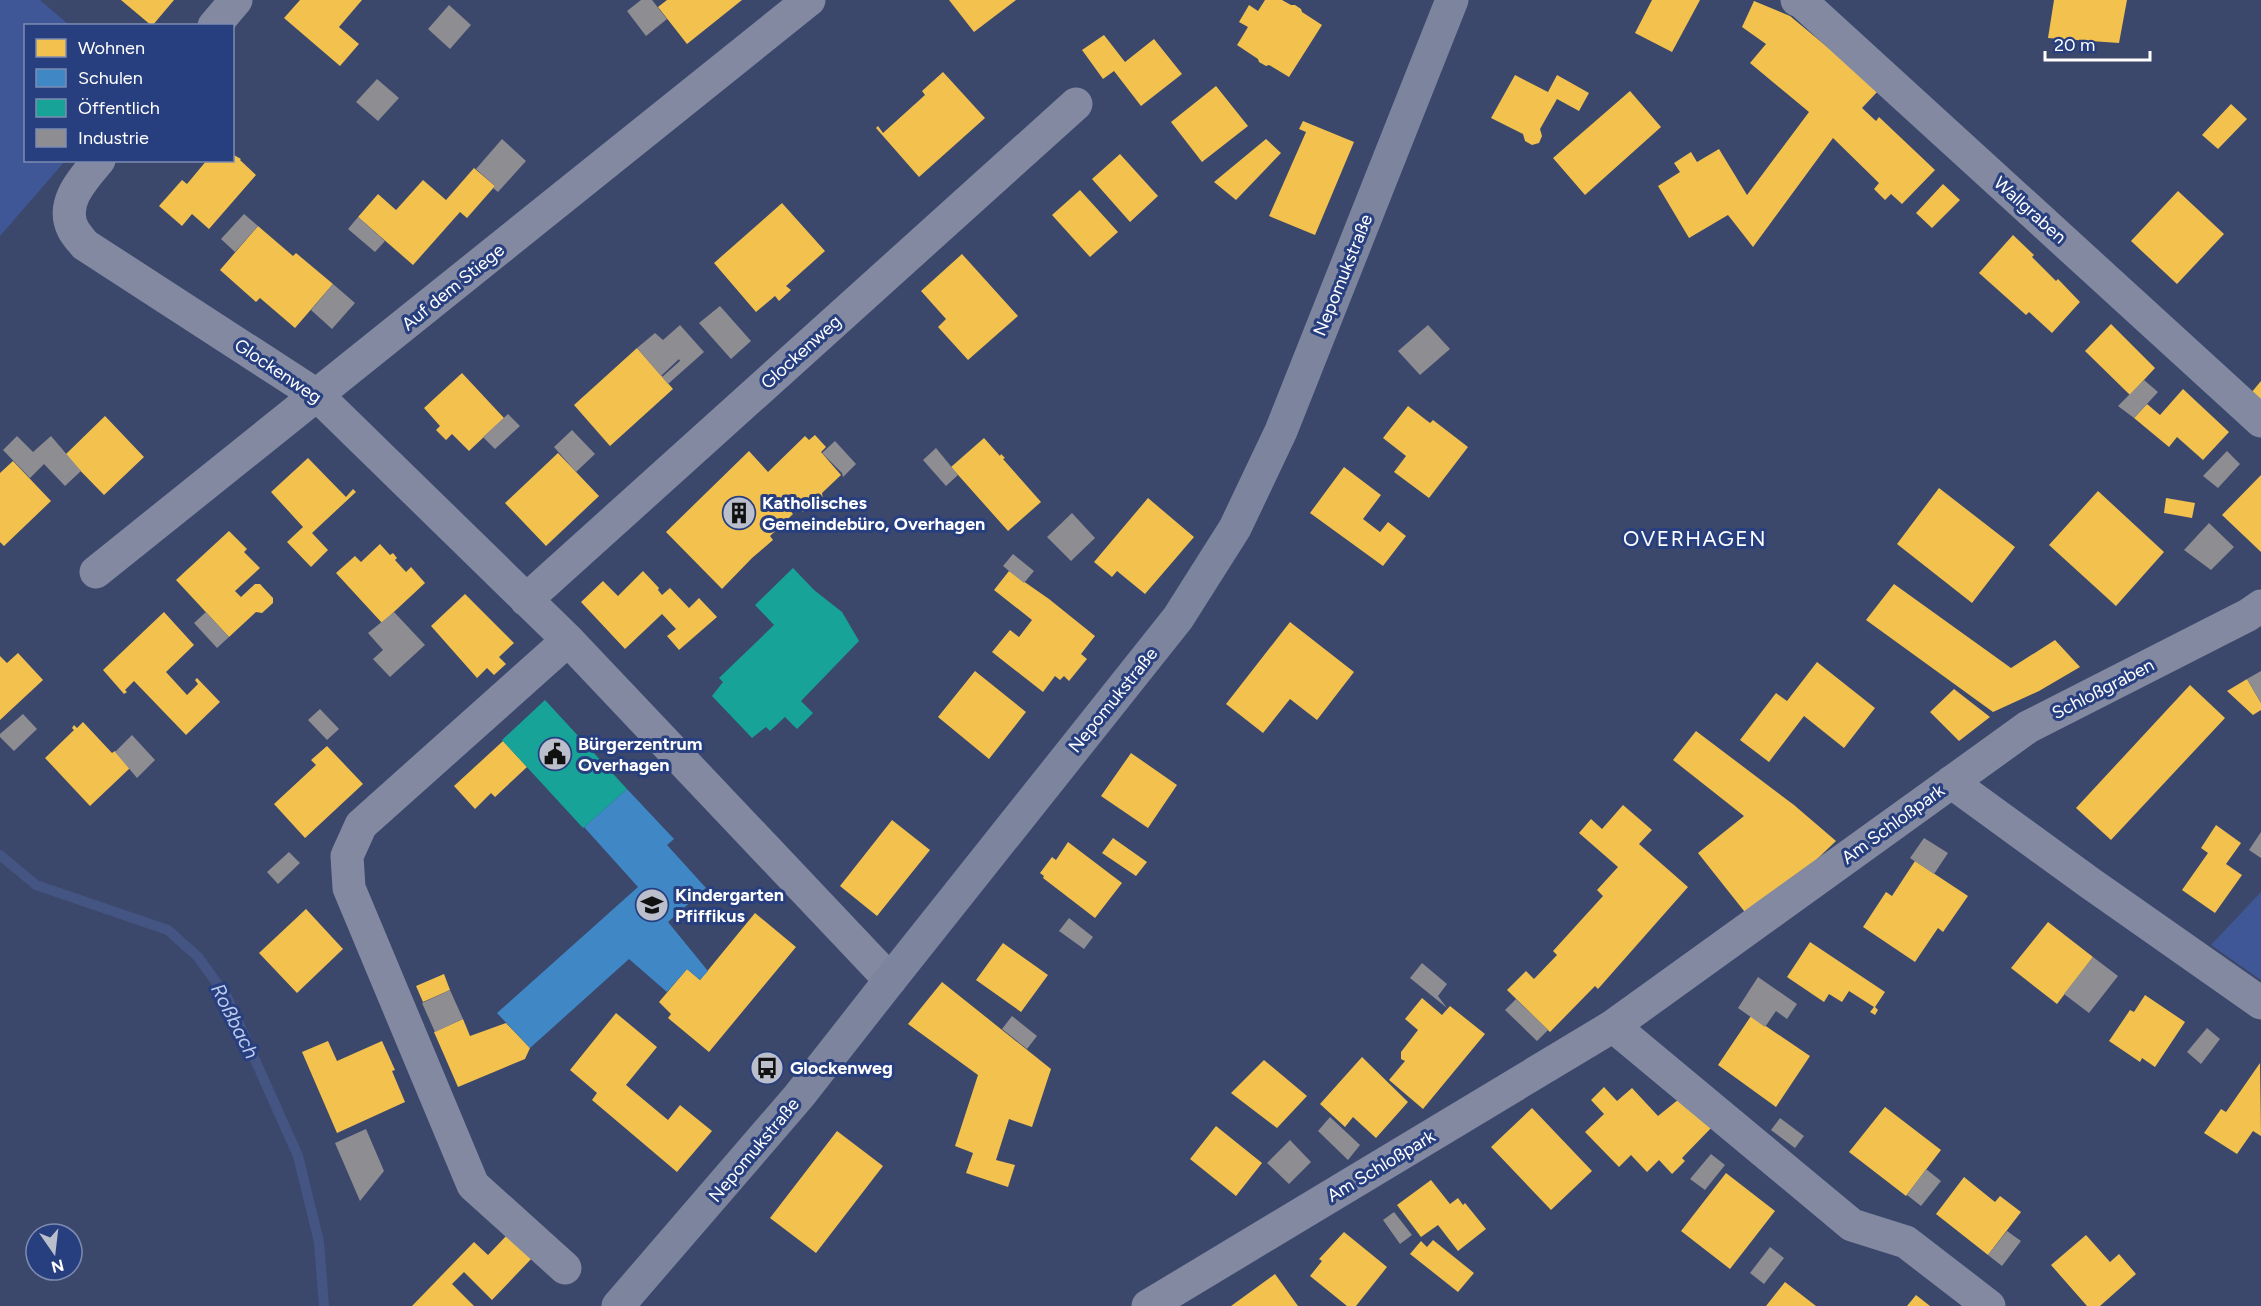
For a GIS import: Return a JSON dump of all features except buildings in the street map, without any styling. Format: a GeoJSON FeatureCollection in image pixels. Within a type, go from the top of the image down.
{"type":"FeatureCollection","features":[{"type":"Feature","properties":{"kind":"main road","name":"Nepomukstraße"},"geometry":{"type":"LineString","coordinates":[[618,1306],[799,1096],[1178,618],[1235,528],[1281,431],[1452,0]]}},
{"type":"Feature","properties":{"kind":"street"},"geometry":{"type":"LineString","coordinates":[[216,24],[236,0]]}},
{"type":"Feature","properties":{"kind":"street","name":"Auf dem Stiege"},"geometry":{"type":"LineString","coordinates":[[96,572],[809,0]]}},
{"type":"Feature","properties":{"kind":"street","name":"Wallgraben"},"geometry":{"type":"LineString","coordinates":[[1797,0],[1820,18],[2261,421]]}},
{"type":"Feature","properties":{"kind":"street","name":"Glockenweg"},"geometry":{"type":"LineString","coordinates":[[526,600],[1076,104]]}},
{"type":"Feature","properties":{"kind":"street","name":"Glockenweg"},"geometry":{"type":"LineString","coordinates":[[97,162],[77,186],[69,210],[72,229],[85,245],[318,396],[568,640],[890,980]]}},
{"type":"Feature","properties":{"kind":"street","name":"Schloßgraben"},"geometry":{"type":"LineString","coordinates":[[1951,782],[2028,727],[2248,615],[2261,606]]}},
{"type":"Feature","properties":{"kind":"street"},"geometry":{"type":"LineString","coordinates":[[565,1268],[473,1185],[349,888],[347,856],[361,825],[568,640]]}},
{"type":"Feature","properties":{"kind":"street","name":"Am Schloßpark"},"geometry":{"type":"LineString","coordinates":[[1148,1306],[1613,1026],[1951,782],[2261,1003]]}},
{"type":"Feature","properties":{"kind":"street"},"geometry":{"type":"LineString","coordinates":[[1613,1026],[1852,1225],[1906,1242],[1989,1305]]}},
{"type":"Feature","properties":{"kind":"shaded area"},"geometry":{"type":"Polygon","coordinates":[[[0,0],[40,0],[68,24],[24,24],[24,162],[64,162],[0,236],[0,0]]]}},
{"type":"Feature","properties":{"kind":"shaded area"},"geometry":{"type":"Polygon","coordinates":[[[2261,892],[2261,980],[2211,945],[2261,892]]]}},
{"type":"Feature","properties":{"kind":"waterway","name":"Roßbach"},"geometry":{"type":"LineString","coordinates":[[0,855],[36,885],[168,930],[198,957],[227,997],[298,1156],[319,1242],[324,1306]]}},
{"type":"Feature","properties":{"kind":"place","name":"Katholisches Gemeindebüro, Overhagen"},"geometry":{"type":"Point","coordinates":[739,513]}},
{"type":"Feature","properties":{"kind":"place","name":"Bürgerzentrum Overhagen"},"geometry":{"type":"Point","coordinates":[555,754]}},
{"type":"Feature","properties":{"kind":"place","name":"Kindergarten Pfiffikus"},"geometry":{"type":"Point","coordinates":[652,905]}},
{"type":"Feature","properties":{"kind":"place","name":"Glockenweg"},"geometry":{"type":"Point","coordinates":[767,1068]}},
{"type":"Feature","properties":{"kind":"district","name":"OVERHAGEN"},"geometry":{"type":"Point","coordinates":[1695,538]}}]}
